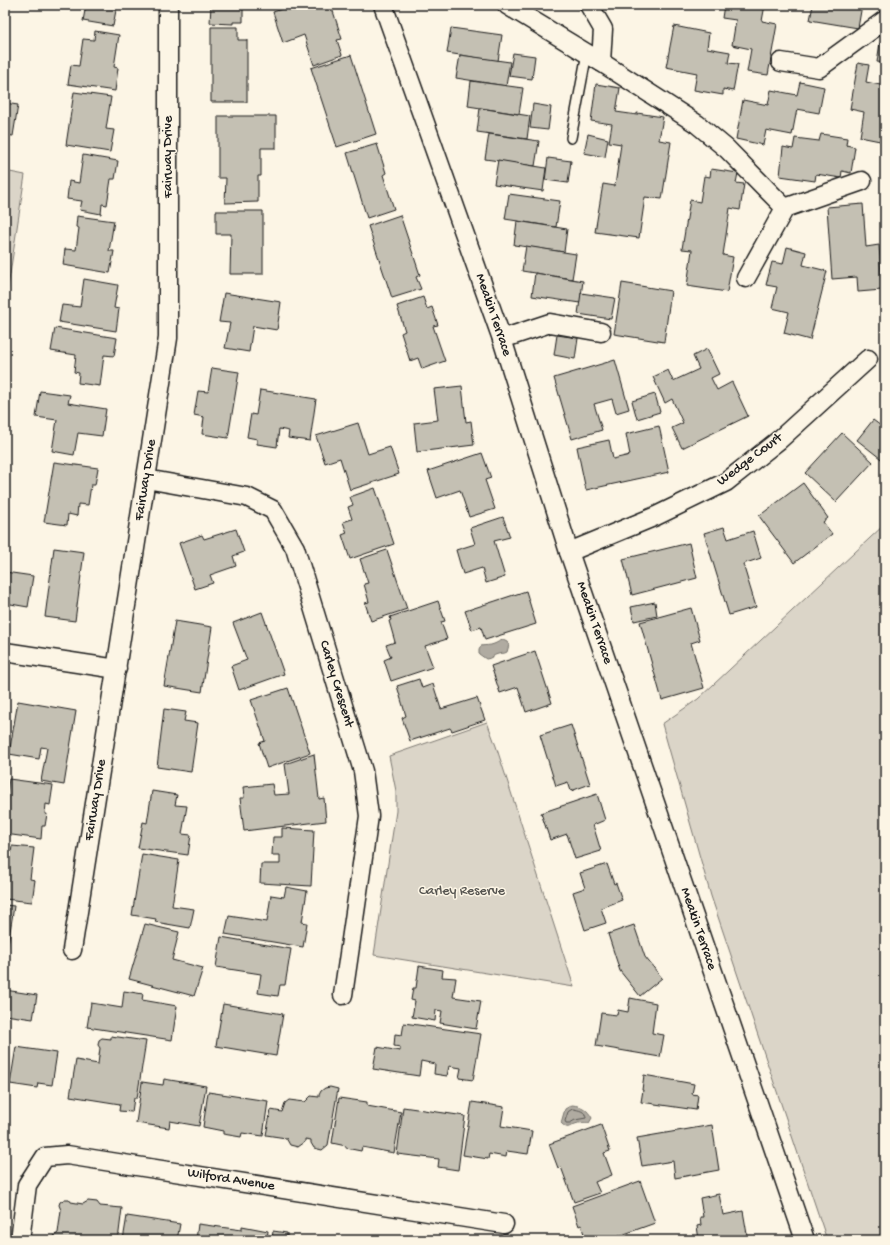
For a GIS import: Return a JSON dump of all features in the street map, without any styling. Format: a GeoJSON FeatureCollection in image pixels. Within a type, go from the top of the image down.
{"type":"FeatureCollection","features":[{"type":"Feature","properties":{"kind":"street","name":"Fairway Drive"},"geometry":{"type":"LineString","coordinates":[[72,950],[168,338],[168,5]]}},
{"type":"Feature","properties":{"kind":"street","name":"Meakin Terrace"},"geometry":{"type":"LineString","coordinates":[[383,5],[502,338],[569,552],[805,1240]]}},
{"type":"Feature","properties":{"kind":"street"},"geometry":{"type":"LineString","coordinates":[[507,5],[594,58],[697,124],[727,149],[785,208]]}},
{"type":"Feature","properties":{"kind":"street"},"geometry":{"type":"LineString","coordinates":[[589,5],[603,29],[594,58]]}},
{"type":"Feature","properties":{"kind":"street"},"geometry":{"type":"LineString","coordinates":[[781,62],[819,68],[885,20]]}},
{"type":"Feature","properties":{"kind":"street"},"geometry":{"type":"LineString","coordinates":[[746,278],[785,208],[862,181]]}},
{"type":"Feature","properties":{"kind":"street"},"geometry":{"type":"LineString","coordinates":[[502,338],[550,323],[601,332]]}},
{"type":"Feature","properties":{"kind":"street","name":"Wedge Court"},"geometry":{"type":"LineString","coordinates":[[569,552],[656,516],[726,482],[779,440],[868,359]]}},
{"type":"Feature","properties":{"kind":"street","name":"Carley Crescent"},"geometry":{"type":"LineString","coordinates":[[146,479],[247,497],[273,510],[295,548],[363,771],[369,816],[343,995]]}},
{"type":"Feature","properties":{"kind":"street"},"geometry":{"type":"LineString","coordinates":[[5,652],[117,669]]}},
{"type":"Feature","properties":{"kind":"street","name":"Wilford Avenue"},"geometry":{"type":"LineString","coordinates":[[20,1240],[27,1185],[45,1157],[67,1155],[504,1224]]}},
{"type":"Feature","properties":{"kind":"lane"},"geometry":{"type":"LineString","coordinates":[[571,138],[594,58]]}},
{"type":"Feature","properties":{"kind":"green space"},"geometry":{"type":"Polygon","coordinates":[[[5,171],[25,175],[5,307],[5,171]]]}},
{"type":"Feature","properties":{"kind":"green space"},"geometry":{"type":"Polygon","coordinates":[[[885,524],[885,1240],[827,1240],[711,896],[662,724],[698,699],[885,524]]]}},
{"type":"Feature","properties":{"kind":"green space","name":"Carley Reserve"},"geometry":{"type":"Polygon","coordinates":[[[487,722],[574,987],[374,955],[396,811],[396,791],[389,756],[487,722]]]}},
{"type":"Feature","properties":{"kind":"water"},"geometry":{"type":"Polygon","coordinates":[[[503,640],[509,645],[507,652],[486,659],[479,654],[481,646],[492,645],[503,640]]]}},
{"type":"Feature","properties":{"kind":"water"},"geometry":{"type":"Polygon","coordinates":[[[572,1105],[579,1106],[588,1112],[592,1118],[589,1123],[578,1123],[565,1127],[561,1123],[565,1109],[572,1105]]]}},
{"type":"Feature","properties":{"kind":"building"},"geometry":{"type":"Polygon","coordinates":[[[86,5],[117,5],[113,26],[83,21],[86,5]]]}},
{"type":"Feature","properties":{"kind":"building"},"geometry":{"type":"Polygon","coordinates":[[[211,5],[243,5],[243,22],[233,22],[233,24],[210,23],[211,5]]]}},
{"type":"Feature","properties":{"kind":"building"},"geometry":{"type":"Polygon","coordinates":[[[294,5],[331,5],[342,39],[337,40],[342,55],[314,65],[304,35],[283,43],[273,12],[294,5]]]}},
{"type":"Feature","properties":{"kind":"building"},"geometry":{"type":"Polygon","coordinates":[[[724,5],[765,5],[762,21],[777,24],[768,75],[747,72],[751,49],[732,45],[736,20],[722,18],[724,5]]]}},
{"type":"Feature","properties":{"kind":"building"},"geometry":{"type":"Polygon","coordinates":[[[813,5],[862,5],[858,28],[810,20],[813,5]]]}},
{"type":"Feature","properties":{"kind":"building"},"geometry":{"type":"Polygon","coordinates":[[[674,26],[709,33],[707,48],[730,52],[728,63],[738,64],[733,91],[723,89],[723,95],[694,90],[697,73],[666,67],[674,26]]]}},
{"type":"Feature","properties":{"kind":"building"},"geometry":{"type":"Polygon","coordinates":[[[211,27],[238,27],[238,40],[247,40],[247,102],[211,102],[211,27]]]}},
{"type":"Feature","properties":{"kind":"building"},"geometry":{"type":"Polygon","coordinates":[[[451,28],[502,35],[498,61],[447,53],[451,28]]]}},
{"type":"Feature","properties":{"kind":"building"},"geometry":{"type":"Polygon","coordinates":[[[95,31],[119,35],[114,67],[118,68],[115,91],[68,84],[71,65],[79,66],[83,39],[94,40],[95,31]]]}},
{"type":"Feature","properties":{"kind":"building"},"geometry":{"type":"Polygon","coordinates":[[[880,43],[885,44],[885,63],[877,62],[880,43]]]}},
{"type":"Feature","properties":{"kind":"building"},"geometry":{"type":"Polygon","coordinates":[[[513,53],[535,56],[532,79],[509,76],[513,53]]]}},
{"type":"Feature","properties":{"kind":"building"},"geometry":{"type":"Polygon","coordinates":[[[351,55],[376,134],[337,147],[311,68],[351,55]]]}},
{"type":"Feature","properties":{"kind":"building"},"geometry":{"type":"Polygon","coordinates":[[[460,55],[510,62],[506,86],[456,78],[460,55]]]}},
{"type":"Feature","properties":{"kind":"building"},"geometry":{"type":"Polygon","coordinates":[[[858,63],[869,65],[866,82],[885,86],[885,142],[860,137],[864,112],[850,109],[858,63]]]}},
{"type":"Feature","properties":{"kind":"building"},"geometry":{"type":"Polygon","coordinates":[[[471,81],[523,88],[519,114],[468,106],[471,81]]]}},
{"type":"Feature","properties":{"kind":"building"},"geometry":{"type":"Polygon","coordinates":[[[800,82],[824,87],[819,113],[797,109],[792,135],[766,130],[763,145],[736,139],[743,100],[768,105],[771,90],[797,95],[800,82]]]}},
{"type":"Feature","properties":{"kind":"building"},"geometry":{"type":"Polygon","coordinates":[[[596,84],[620,88],[616,112],[637,115],[637,113],[663,117],[659,140],[671,142],[662,199],[645,197],[639,238],[595,232],[603,184],[615,186],[621,144],[609,142],[612,124],[591,121],[596,84]]]}},
{"type":"Feature","properties":{"kind":"building"},"geometry":{"type":"Polygon","coordinates":[[[74,92],[111,97],[106,129],[114,130],[110,152],[66,145],[74,92]]]}},
{"type":"Feature","properties":{"kind":"building"},"geometry":{"type":"Polygon","coordinates":[[[5,103],[18,105],[13,136],[5,135],[5,103]]]}},
{"type":"Feature","properties":{"kind":"building"},"geometry":{"type":"Polygon","coordinates":[[[533,104],[551,107],[548,130],[530,128],[533,104]]]}},
{"type":"Feature","properties":{"kind":"building"},"geometry":{"type":"Polygon","coordinates":[[[480,108],[530,116],[527,139],[477,132],[480,108]]]}},
{"type":"Feature","properties":{"kind":"building"},"geometry":{"type":"Polygon","coordinates":[[[218,116],[276,116],[276,148],[261,148],[261,176],[258,176],[258,202],[225,203],[226,178],[218,178],[218,116]]]}},
{"type":"Feature","properties":{"kind":"building"},"geometry":{"type":"Polygon","coordinates":[[[489,134],[539,141],[535,166],[485,159],[489,134]]]}},
{"type":"Feature","properties":{"kind":"building"},"geometry":{"type":"Polygon","coordinates":[[[588,134],[608,139],[605,157],[584,153],[588,134]]]}},
{"type":"Feature","properties":{"kind":"building"},"geometry":{"type":"Polygon","coordinates":[[[821,134],[847,138],[846,145],[855,147],[851,173],[842,171],[841,178],[816,174],[815,181],[780,176],[783,147],[793,149],[795,138],[819,141],[821,134]]]}},
{"type":"Feature","properties":{"kind":"building"},"geometry":{"type":"Polygon","coordinates":[[[377,144],[386,173],[383,175],[394,209],[367,218],[347,153],[377,144]]]}},
{"type":"Feature","properties":{"kind":"building"},"geometry":{"type":"Polygon","coordinates":[[[83,155],[118,161],[115,179],[111,179],[107,205],[102,204],[101,214],[80,210],[82,201],[67,199],[69,181],[79,183],[83,155]]]}},
{"type":"Feature","properties":{"kind":"building"},"geometry":{"type":"Polygon","coordinates":[[[548,158],[571,161],[568,183],[545,180],[548,158]]]}},
{"type":"Feature","properties":{"kind":"building"},"geometry":{"type":"Polygon","coordinates":[[[498,160],[546,168],[543,191],[494,184],[498,160]]]}},
{"type":"Feature","properties":{"kind":"building"},"geometry":{"type":"Polygon","coordinates":[[[711,169],[738,173],[736,183],[744,184],[740,210],[730,208],[723,255],[733,257],[727,292],[687,286],[692,250],[682,249],[690,200],[700,202],[704,176],[710,177],[711,169]]]}},
{"type":"Feature","properties":{"kind":"building"},"geometry":{"type":"Polygon","coordinates":[[[509,194],[560,201],[556,227],[505,219],[509,194]]]}},
{"type":"Feature","properties":{"kind":"building"},"geometry":{"type":"Polygon","coordinates":[[[863,204],[866,247],[879,245],[882,290],[858,292],[857,277],[832,279],[827,207],[863,204]]]}},
{"type":"Feature","properties":{"kind":"building"},"geometry":{"type":"Polygon","coordinates":[[[216,211],[263,211],[263,274],[230,274],[231,234],[216,234],[216,211]]]}},
{"type":"Feature","properties":{"kind":"building"},"geometry":{"type":"Polygon","coordinates":[[[400,215],[420,275],[416,277],[421,289],[392,298],[368,226],[400,215]]]}},
{"type":"Feature","properties":{"kind":"building"},"geometry":{"type":"Polygon","coordinates":[[[77,216],[114,221],[109,251],[114,251],[110,273],[63,265],[65,249],[76,250],[79,228],[76,227],[77,216]]]}},
{"type":"Feature","properties":{"kind":"building"},"geometry":{"type":"Polygon","coordinates":[[[517,221],[567,229],[564,252],[514,245],[517,221]]]}},
{"type":"Feature","properties":{"kind":"building"},"geometry":{"type":"Polygon","coordinates":[[[526,246],[576,254],[572,279],[522,271],[526,246]]]}},
{"type":"Feature","properties":{"kind":"building"},"geometry":{"type":"Polygon","coordinates":[[[787,247],[806,252],[803,265],[827,271],[810,340],[784,333],[789,312],[772,308],[777,287],[766,285],[772,262],[783,264],[787,247]]]}},
{"type":"Feature","properties":{"kind":"building"},"geometry":{"type":"Polygon","coordinates":[[[535,273],[583,281],[580,303],[532,296],[535,273]]]}},
{"type":"Feature","properties":{"kind":"building"},"geometry":{"type":"Polygon","coordinates":[[[84,279],[118,285],[114,308],[119,309],[116,331],[59,322],[62,305],[80,307],[84,279]]]}},
{"type":"Feature","properties":{"kind":"building"},"geometry":{"type":"Polygon","coordinates":[[[622,283],[671,291],[664,342],[614,334],[622,283]]]}},
{"type":"Feature","properties":{"kind":"building"},"geometry":{"type":"Polygon","coordinates":[[[224,293],[281,302],[277,330],[253,326],[249,352],[225,348],[230,323],[219,322],[224,293]]]}},
{"type":"Feature","properties":{"kind":"building"},"geometry":{"type":"Polygon","coordinates":[[[581,293],[615,298],[611,319],[578,314],[581,293]]]}},
{"type":"Feature","properties":{"kind":"building"},"geometry":{"type":"Polygon","coordinates":[[[423,297],[427,309],[432,307],[438,325],[433,326],[445,361],[422,369],[418,358],[410,361],[401,333],[405,331],[397,306],[423,297]]]}},
{"type":"Feature","properties":{"kind":"building"},"geometry":{"type":"Polygon","coordinates":[[[55,328],[117,338],[114,356],[104,355],[100,386],[78,383],[79,373],[74,372],[76,355],[51,351],[55,328]]]}},
{"type":"Feature","properties":{"kind":"building"},"geometry":{"type":"Polygon","coordinates":[[[557,335],[578,338],[575,359],[554,355],[557,335]]]}},
{"type":"Feature","properties":{"kind":"building"},"geometry":{"type":"Polygon","coordinates":[[[707,349],[719,374],[711,378],[717,390],[732,382],[748,416],[682,448],[672,428],[683,423],[672,399],[665,403],[653,377],[668,370],[673,381],[699,369],[693,356],[707,349]]]}},
{"type":"Feature","properties":{"kind":"building"},"geometry":{"type":"Polygon","coordinates":[[[615,360],[629,409],[616,413],[612,399],[594,404],[602,430],[572,439],[554,378],[615,360]]]}},
{"type":"Feature","properties":{"kind":"building"},"geometry":{"type":"Polygon","coordinates":[[[212,368],[239,372],[228,438],[202,434],[204,417],[194,415],[198,391],[208,392],[212,368]]]}},
{"type":"Feature","properties":{"kind":"building"},"geometry":{"type":"Polygon","coordinates":[[[462,386],[466,422],[471,421],[474,445],[417,452],[414,423],[438,420],[434,389],[462,386]]]}},
{"type":"Feature","properties":{"kind":"building"},"geometry":{"type":"Polygon","coordinates":[[[260,390],[316,399],[310,441],[288,438],[289,431],[279,429],[277,447],[257,444],[257,439],[247,437],[251,414],[256,415],[260,390]]]}},
{"type":"Feature","properties":{"kind":"building"},"geometry":{"type":"Polygon","coordinates":[[[40,391],[70,395],[68,403],[106,409],[102,436],[78,433],[74,455],[52,451],[57,420],[36,417],[40,391]]]}},
{"type":"Feature","properties":{"kind":"building"},"geometry":{"type":"Polygon","coordinates":[[[655,394],[660,412],[637,419],[632,401],[655,394]]]}},
{"type":"Feature","properties":{"kind":"building"},"geometry":{"type":"Polygon","coordinates":[[[873,420],[885,429],[885,462],[857,440],[873,420]]]}},
{"type":"Feature","properties":{"kind":"building"},"geometry":{"type":"Polygon","coordinates":[[[358,423],[368,454],[390,447],[399,474],[350,490],[340,458],[325,463],[316,436],[358,423]]]}},
{"type":"Feature","properties":{"kind":"building"},"geometry":{"type":"Polygon","coordinates":[[[659,426],[669,472],[586,490],[577,447],[609,440],[613,459],[630,455],[626,434],[659,426]]]}},
{"type":"Feature","properties":{"kind":"building"},"geometry":{"type":"Polygon","coordinates":[[[842,433],[873,462],[836,502],[805,473],[842,433]]]}},
{"type":"Feature","properties":{"kind":"building"},"geometry":{"type":"Polygon","coordinates":[[[482,453],[491,478],[485,480],[495,509],[469,517],[460,490],[437,498],[428,471],[482,453]]]}},
{"type":"Feature","properties":{"kind":"building"},"geometry":{"type":"Polygon","coordinates":[[[54,462],[98,468],[95,485],[91,485],[88,505],[78,504],[77,516],[68,514],[67,525],[44,522],[54,462]]]}},
{"type":"Feature","properties":{"kind":"building"},"geometry":{"type":"Polygon","coordinates":[[[803,483],[828,518],[823,522],[832,534],[794,563],[759,516],[803,483]]]}},
{"type":"Feature","properties":{"kind":"building"},"geometry":{"type":"Polygon","coordinates":[[[375,488],[394,544],[350,559],[342,535],[347,533],[343,522],[352,519],[348,507],[353,505],[350,497],[375,488]]]}},
{"type":"Feature","properties":{"kind":"building"},"geometry":{"type":"Polygon","coordinates":[[[503,517],[510,537],[494,541],[505,577],[486,583],[482,568],[463,574],[456,550],[475,544],[470,528],[503,517]]]}},
{"type":"Feature","properties":{"kind":"building"},"geometry":{"type":"Polygon","coordinates":[[[724,527],[728,539],[753,531],[761,558],[743,564],[756,607],[729,615],[704,533],[724,527]]]}},
{"type":"Feature","properties":{"kind":"building"},"geometry":{"type":"Polygon","coordinates":[[[236,529],[244,552],[233,556],[236,566],[210,575],[213,583],[195,589],[179,543],[202,535],[204,539],[236,529]]]}},
{"type":"Feature","properties":{"kind":"building"},"geometry":{"type":"Polygon","coordinates":[[[689,543],[697,578],[632,595],[623,559],[689,543]]]}},
{"type":"Feature","properties":{"kind":"building"},"geometry":{"type":"Polygon","coordinates":[[[54,548],[84,552],[75,621],[45,617],[54,548]]]}},
{"type":"Feature","properties":{"kind":"building"},"geometry":{"type":"Polygon","coordinates":[[[387,550],[407,609],[371,621],[365,603],[369,602],[364,584],[368,583],[360,559],[387,550]]]}},
{"type":"Feature","properties":{"kind":"building"},"geometry":{"type":"Polygon","coordinates":[[[5,572],[33,576],[28,607],[5,603],[5,572]]]}},
{"type":"Feature","properties":{"kind":"building"},"geometry":{"type":"Polygon","coordinates":[[[526,591],[536,624],[485,640],[481,627],[472,630],[465,611],[526,591]]]}},
{"type":"Feature","properties":{"kind":"building"},"geometry":{"type":"Polygon","coordinates":[[[438,601],[445,621],[441,622],[447,639],[425,646],[433,667],[391,681],[384,660],[391,657],[386,645],[395,642],[389,621],[391,620],[390,617],[438,601]]]}},
{"type":"Feature","properties":{"kind":"building"},"geometry":{"type":"Polygon","coordinates":[[[655,602],[657,616],[634,621],[631,607],[655,602]]]}},
{"type":"Feature","properties":{"kind":"building"},"geometry":{"type":"Polygon","coordinates":[[[691,608],[700,640],[691,643],[704,688],[662,700],[640,622],[691,608]]]}},
{"type":"Feature","properties":{"kind":"building"},"geometry":{"type":"Polygon","coordinates":[[[262,612],[284,674],[239,690],[231,666],[247,660],[233,623],[262,612]]]}},
{"type":"Feature","properties":{"kind":"building"},"geometry":{"type":"Polygon","coordinates":[[[175,621],[212,627],[202,692],[164,686],[175,621]]]}},
{"type":"Feature","properties":{"kind":"building"},"geometry":{"type":"Polygon","coordinates":[[[535,651],[552,703],[526,712],[518,687],[500,693],[491,666],[535,651]]]}},
{"type":"Feature","properties":{"kind":"building"},"geometry":{"type":"Polygon","coordinates":[[[419,679],[422,688],[433,684],[441,709],[477,698],[485,720],[452,731],[450,728],[410,741],[402,718],[406,716],[397,686],[419,679]]]}},
{"type":"Feature","properties":{"kind":"building"},"geometry":{"type":"Polygon","coordinates":[[[288,688],[310,753],[267,768],[259,743],[265,741],[251,700],[288,688]]]}},
{"type":"Feature","properties":{"kind":"building"},"geometry":{"type":"Polygon","coordinates":[[[18,701],[76,711],[64,785],[41,781],[47,748],[41,747],[39,759],[9,754],[18,701]]]}},
{"type":"Feature","properties":{"kind":"building"},"geometry":{"type":"Polygon","coordinates":[[[164,709],[186,712],[184,721],[198,723],[191,772],[157,767],[164,709]]]}},
{"type":"Feature","properties":{"kind":"building"},"geometry":{"type":"Polygon","coordinates":[[[571,725],[590,784],[571,791],[568,782],[556,786],[540,735],[571,725]]]}},
{"type":"Feature","properties":{"kind":"building"},"geometry":{"type":"Polygon","coordinates":[[[314,754],[319,799],[324,798],[326,821],[244,831],[240,798],[244,798],[243,787],[272,784],[274,795],[289,794],[285,764],[314,754]]]}},
{"type":"Feature","properties":{"kind":"building"},"geometry":{"type":"Polygon","coordinates":[[[9,779],[53,785],[50,805],[46,804],[45,814],[47,814],[45,826],[42,826],[41,839],[5,834],[5,807],[9,779]]]}},
{"type":"Feature","properties":{"kind":"building"},"geometry":{"type":"Polygon","coordinates":[[[152,791],[177,795],[175,805],[187,806],[182,834],[191,835],[188,855],[138,848],[143,822],[147,823],[152,791]]]}},
{"type":"Feature","properties":{"kind":"building"},"geometry":{"type":"Polygon","coordinates":[[[597,794],[605,820],[593,825],[601,851],[575,859],[567,834],[550,840],[541,813],[597,794]]]}},
{"type":"Feature","properties":{"kind":"building"},"geometry":{"type":"Polygon","coordinates":[[[282,828],[314,830],[311,886],[260,883],[261,864],[280,864],[280,855],[272,855],[273,837],[282,837],[282,828]]]}},
{"type":"Feature","properties":{"kind":"building"},"geometry":{"type":"Polygon","coordinates":[[[12,846],[34,848],[30,879],[35,880],[32,902],[5,899],[5,852],[11,853],[12,846]]]}},
{"type":"Feature","properties":{"kind":"building"},"geometry":{"type":"Polygon","coordinates":[[[142,854],[179,860],[172,906],[194,909],[190,928],[155,922],[156,919],[132,915],[142,854]]]}},
{"type":"Feature","properties":{"kind":"building"},"geometry":{"type":"Polygon","coordinates":[[[607,864],[614,884],[616,883],[622,900],[601,908],[606,923],[585,930],[573,892],[585,888],[580,873],[607,864]]]}},
{"type":"Feature","properties":{"kind":"building"},"geometry":{"type":"Polygon","coordinates":[[[286,887],[307,891],[302,922],[307,923],[303,947],[225,934],[229,916],[267,922],[271,895],[284,897],[286,887]]]}},
{"type":"Feature","properties":{"kind":"building"},"geometry":{"type":"Polygon","coordinates":[[[5,905],[14,906],[6,958],[5,958],[5,905]]]}},
{"type":"Feature","properties":{"kind":"building"},"geometry":{"type":"Polygon","coordinates":[[[145,924],[179,932],[172,960],[203,968],[194,996],[129,979],[145,924]]]}},
{"type":"Feature","properties":{"kind":"building"},"geometry":{"type":"Polygon","coordinates":[[[634,925],[645,957],[662,978],[640,996],[620,971],[608,934],[634,925]]]}},
{"type":"Feature","properties":{"kind":"building"},"geometry":{"type":"Polygon","coordinates":[[[221,937],[291,949],[285,985],[280,985],[278,996],[258,993],[261,974],[216,967],[221,937]]]}},
{"type":"Feature","properties":{"kind":"building"},"geometry":{"type":"Polygon","coordinates":[[[419,966],[443,970],[442,977],[456,978],[453,997],[481,1001],[476,1029],[440,1023],[442,1011],[436,1010],[435,1021],[412,1017],[415,1001],[411,1000],[413,988],[416,988],[419,966]]]}},
{"type":"Feature","properties":{"kind":"building"},"geometry":{"type":"Polygon","coordinates":[[[5,990],[37,995],[33,1019],[5,1015],[5,990]]]}},
{"type":"Feature","properties":{"kind":"building"},"geometry":{"type":"Polygon","coordinates":[[[124,991],[143,994],[142,1000],[177,1006],[172,1040],[87,1027],[91,1003],[122,1008],[124,991]]]}},
{"type":"Feature","properties":{"kind":"building"},"geometry":{"type":"Polygon","coordinates":[[[630,998],[656,1003],[652,1033],[664,1035],[660,1057],[596,1046],[601,1013],[617,1015],[618,1010],[628,1012],[630,998]]]}},
{"type":"Feature","properties":{"kind":"building"},"geometry":{"type":"Polygon","coordinates":[[[223,1004],[283,1014],[276,1056],[216,1046],[223,1004]]]}},
{"type":"Feature","properties":{"kind":"building"},"geometry":{"type":"Polygon","coordinates":[[[404,1023],[481,1034],[473,1080],[459,1078],[461,1068],[449,1066],[447,1076],[434,1074],[435,1064],[421,1061],[419,1076],[373,1069],[377,1047],[400,1051],[400,1047],[394,1046],[395,1034],[402,1035],[404,1023]]]}},
{"type":"Feature","properties":{"kind":"building"},"geometry":{"type":"Polygon","coordinates":[[[111,1036],[146,1041],[137,1098],[134,1098],[132,1112],[119,1111],[120,1104],[70,1096],[76,1060],[98,1064],[100,1048],[98,1045],[99,1040],[102,1038],[111,1039],[111,1036]]]}},
{"type":"Feature","properties":{"kind":"building"},"geometry":{"type":"Polygon","coordinates":[[[16,1047],[57,1053],[52,1085],[38,1083],[37,1088],[10,1084],[16,1047]]]}},
{"type":"Feature","properties":{"kind":"building"},"geometry":{"type":"Polygon","coordinates":[[[644,1075],[694,1084],[692,1094],[698,1095],[696,1110],[641,1102],[644,1075]]]}},
{"type":"Feature","properties":{"kind":"building"},"geometry":{"type":"Polygon","coordinates":[[[164,1079],[206,1086],[199,1126],[170,1121],[169,1128],[136,1123],[142,1082],[163,1085],[164,1079]]]}},
{"type":"Feature","properties":{"kind":"building"},"geometry":{"type":"Polygon","coordinates":[[[330,1087],[338,1089],[328,1145],[322,1150],[314,1148],[311,1140],[305,1139],[305,1142],[298,1147],[290,1145],[286,1138],[266,1135],[271,1110],[282,1112],[285,1103],[289,1100],[305,1102],[311,1096],[319,1097],[321,1091],[330,1087]]]}},
{"type":"Feature","properties":{"kind":"building"},"geometry":{"type":"Polygon","coordinates":[[[208,1092],[268,1101],[263,1136],[242,1133],[241,1137],[223,1134],[223,1131],[203,1127],[208,1092]]]}},
{"type":"Feature","properties":{"kind":"building"},"geometry":{"type":"Polygon","coordinates":[[[339,1098],[367,1102],[367,1106],[401,1112],[394,1153],[362,1147],[361,1151],[332,1143],[339,1098]]]}},
{"type":"Feature","properties":{"kind":"building"},"geometry":{"type":"Polygon","coordinates":[[[472,1102],[504,1107],[501,1126],[532,1131],[528,1154],[507,1151],[506,1157],[489,1154],[488,1159],[463,1155],[472,1102]]]}},
{"type":"Feature","properties":{"kind":"building"},"geometry":{"type":"Polygon","coordinates":[[[403,1107],[465,1116],[458,1170],[438,1167],[439,1159],[397,1154],[403,1107]]]}},
{"type":"Feature","properties":{"kind":"building"},"geometry":{"type":"Polygon","coordinates":[[[601,1125],[610,1151],[604,1153],[612,1175],[595,1182],[600,1193],[574,1202],[561,1167],[558,1168],[549,1144],[601,1125]]]}},
{"type":"Feature","properties":{"kind":"building"},"geometry":{"type":"Polygon","coordinates":[[[712,1125],[719,1170],[675,1178],[673,1161],[642,1166],[637,1138],[712,1125]]]}},
{"type":"Feature","properties":{"kind":"building"},"geometry":{"type":"Polygon","coordinates":[[[640,1181],[655,1223],[616,1237],[617,1240],[586,1240],[572,1206],[640,1181]]]}},
{"type":"Feature","properties":{"kind":"building"},"geometry":{"type":"Polygon","coordinates":[[[719,1194],[723,1215],[743,1211],[748,1240],[699,1240],[697,1226],[701,1225],[700,1217],[703,1217],[700,1198],[719,1194]]]}},
{"type":"Feature","properties":{"kind":"building"},"geometry":{"type":"Polygon","coordinates":[[[65,1199],[69,1199],[71,1202],[83,1204],[88,1201],[97,1202],[100,1206],[122,1208],[118,1240],[53,1240],[54,1236],[58,1233],[61,1210],[59,1205],[60,1202],[65,1199]]]}},
{"type":"Feature","properties":{"kind":"building"},"geometry":{"type":"Polygon","coordinates":[[[127,1216],[180,1224],[177,1240],[123,1240],[127,1216]]]}},
{"type":"Feature","properties":{"kind":"building"},"geometry":{"type":"Polygon","coordinates":[[[198,1224],[242,1230],[242,1226],[268,1231],[267,1240],[196,1240],[198,1224]]]}},
{"type":"Feature","properties":{"kind":"building"},"geometry":{"type":"Polygon","coordinates":[[[273,1231],[287,1233],[287,1238],[303,1240],[272,1240],[273,1231]]]}}]}
